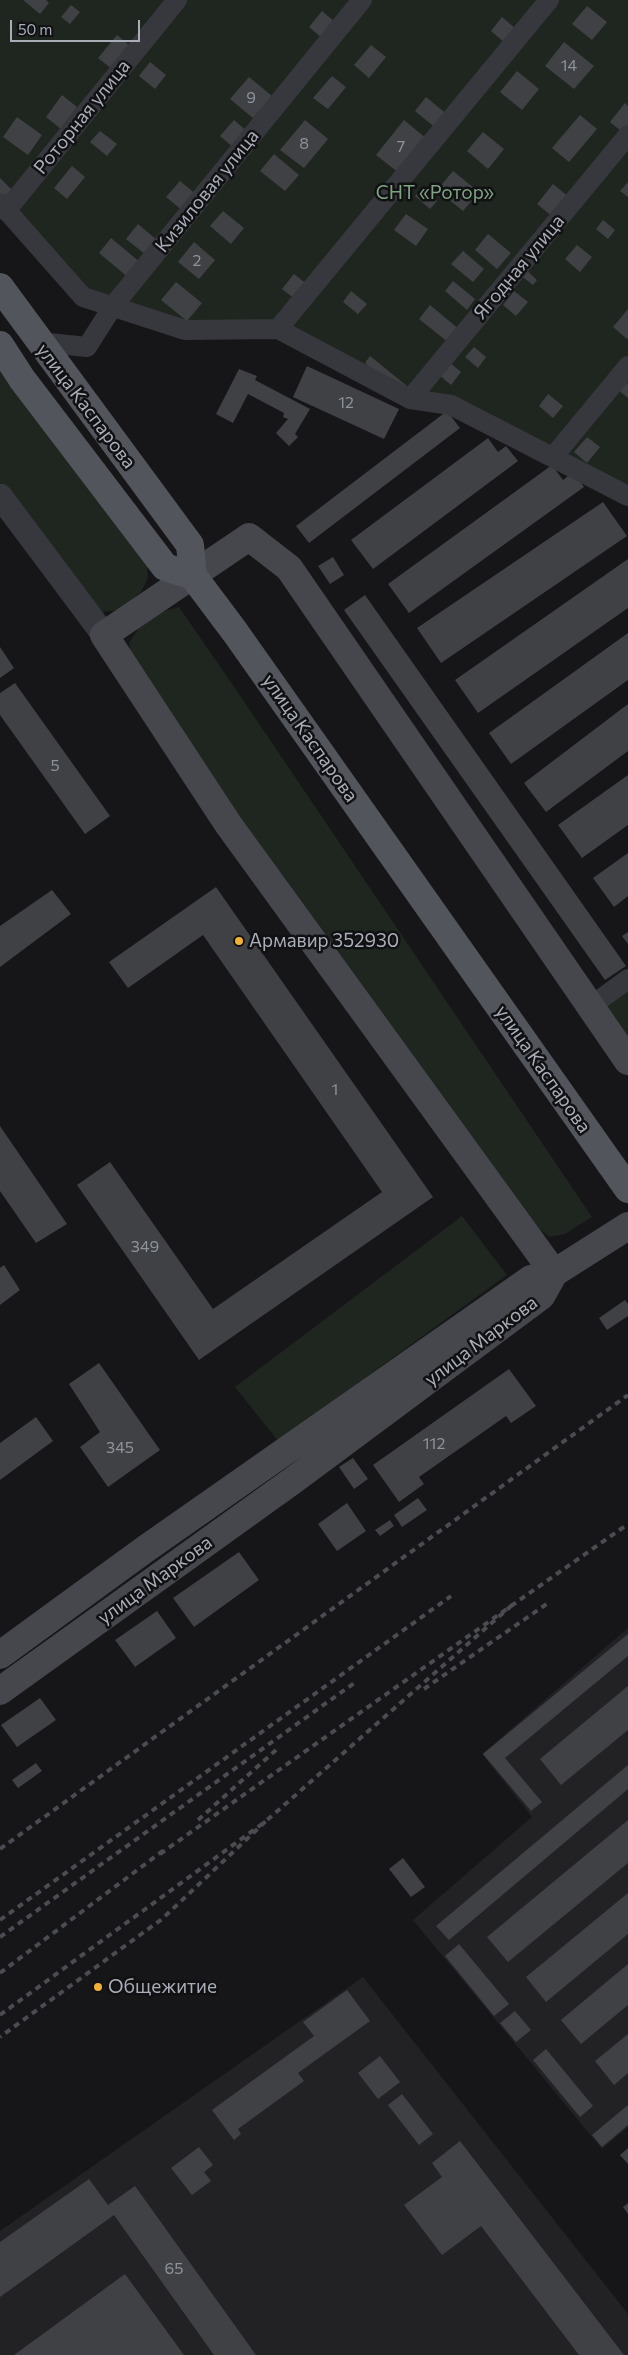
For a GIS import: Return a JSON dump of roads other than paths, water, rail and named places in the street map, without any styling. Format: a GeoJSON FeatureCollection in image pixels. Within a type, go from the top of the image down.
{"type":"FeatureCollection","features":[{"type":"Feature","properties":{"kind":"main road","name":"улица Каспарова"},"geometry":{"type":"LineString","coordinates":[[0,287],[190,545],[193,576],[235,632],[628,1189]]}},
{"type":"Feature","properties":{"kind":"main road","name":"улица Каспарова"},"geometry":{"type":"LineString","coordinates":[[0,345],[22,379],[165,567],[193,576]]}},
{"type":"Feature","properties":{"kind":"main road"},"geometry":{"type":"LineString","coordinates":[[628,1061],[289,568],[249,537],[104,635],[228,824],[554,1273],[628,1226]]}},
{"type":"Feature","properties":{"kind":"main road","name":"улица Маркова"},"geometry":{"type":"LineString","coordinates":[[0,1655],[144,1550],[532,1279],[554,1273]]}},
{"type":"Feature","properties":{"kind":"main road","name":"улица Маркова"},"geometry":{"type":"LineString","coordinates":[[0,1692],[162,1576],[541,1296],[554,1273]]}},
{"type":"Feature","properties":{"kind":"street","name":"Роторная улица"},"geometry":{"type":"LineString","coordinates":[[3,207],[178,0]]}},
{"type":"Feature","properties":{"kind":"street","name":"Кизиловая улица"},"geometry":{"type":"LineString","coordinates":[[39,342],[87,348],[113,306],[362,0]]}},
{"type":"Feature","properties":{"kind":"street"},"geometry":{"type":"LineString","coordinates":[[278,329],[549,0]]}},
{"type":"Feature","properties":{"kind":"street","name":"Ягодная улица"},"geometry":{"type":"LineString","coordinates":[[410,399],[628,135]]}},
{"type":"Feature","properties":{"kind":"street"},"geometry":{"type":"LineString","coordinates":[[3,207],[83,297],[185,330],[278,329],[410,399],[451,404],[628,496]]}},
{"type":"Feature","properties":{"kind":"street"},"geometry":{"type":"LineString","coordinates":[[553,457],[628,366]]}},
{"type":"Feature","properties":{"kind":"street"},"geometry":{"type":"LineString","coordinates":[[0,496],[104,635]]}},
{"type":"Feature","properties":{"kind":"street"},"geometry":{"type":"LineString","coordinates":[[591,1006],[628,979]]}},
{"type":"Feature","properties":{"kind":"street"},"geometry":{"type":"LineString","coordinates":[[224,1495],[241,1518]]}},
{"type":"Feature","properties":{"kind":"street"},"geometry":{"type":"LineString","coordinates":[[144,1550],[162,1576]]}},
{"type":"Feature","properties":{"kind":"railway"},"geometry":{"type":"LineString","coordinates":[[0,1849],[628,1395]]}},
{"type":"Feature","properties":{"kind":"railway"},"geometry":{"type":"LineString","coordinates":[[511,1606],[628,1524]]}},
{"type":"Feature","properties":{"kind":"railway"},"geometry":{"type":"LineString","coordinates":[[0,1920],[451,1596]]}},
{"type":"Feature","properties":{"kind":"railway"},"geometry":{"type":"LineString","coordinates":[[424,1689],[548,1603]]}},
{"type":"Feature","properties":{"kind":"railway"},"geometry":{"type":"LineString","coordinates":[[160,1854],[511,1606],[266,1821]]}},
{"type":"Feature","properties":{"kind":"railway"},"geometry":{"type":"LineString","coordinates":[[0,1937],[357,1681]]}},
{"type":"Feature","properties":{"kind":"railway"},"geometry":{"type":"LineString","coordinates":[[198,1820],[276,1750]]}},
{"type":"Feature","properties":{"kind":"railway"},"geometry":{"type":"LineString","coordinates":[[0,2015],[266,1821],[162,1919],[0,2037]]}},
{"type":"Feature","properties":{"kind":"railway"},"geometry":{"type":"LineString","coordinates":[[0,1973],[164,1850]]}},
{"type":"Feature","properties":{"kind":"place","name":"Армавир 352930"},"geometry":{"type":"Point","coordinates":[239,941]}},
{"type":"Feature","properties":{"kind":"place","name":"Общежитие"},"geometry":{"type":"Point","coordinates":[98,1987]}},
{"type":"Feature","properties":{"kind":"park label","name":"СНТ «Ротор»"},"geometry":{"type":"Point","coordinates":[435,193]}}]}
